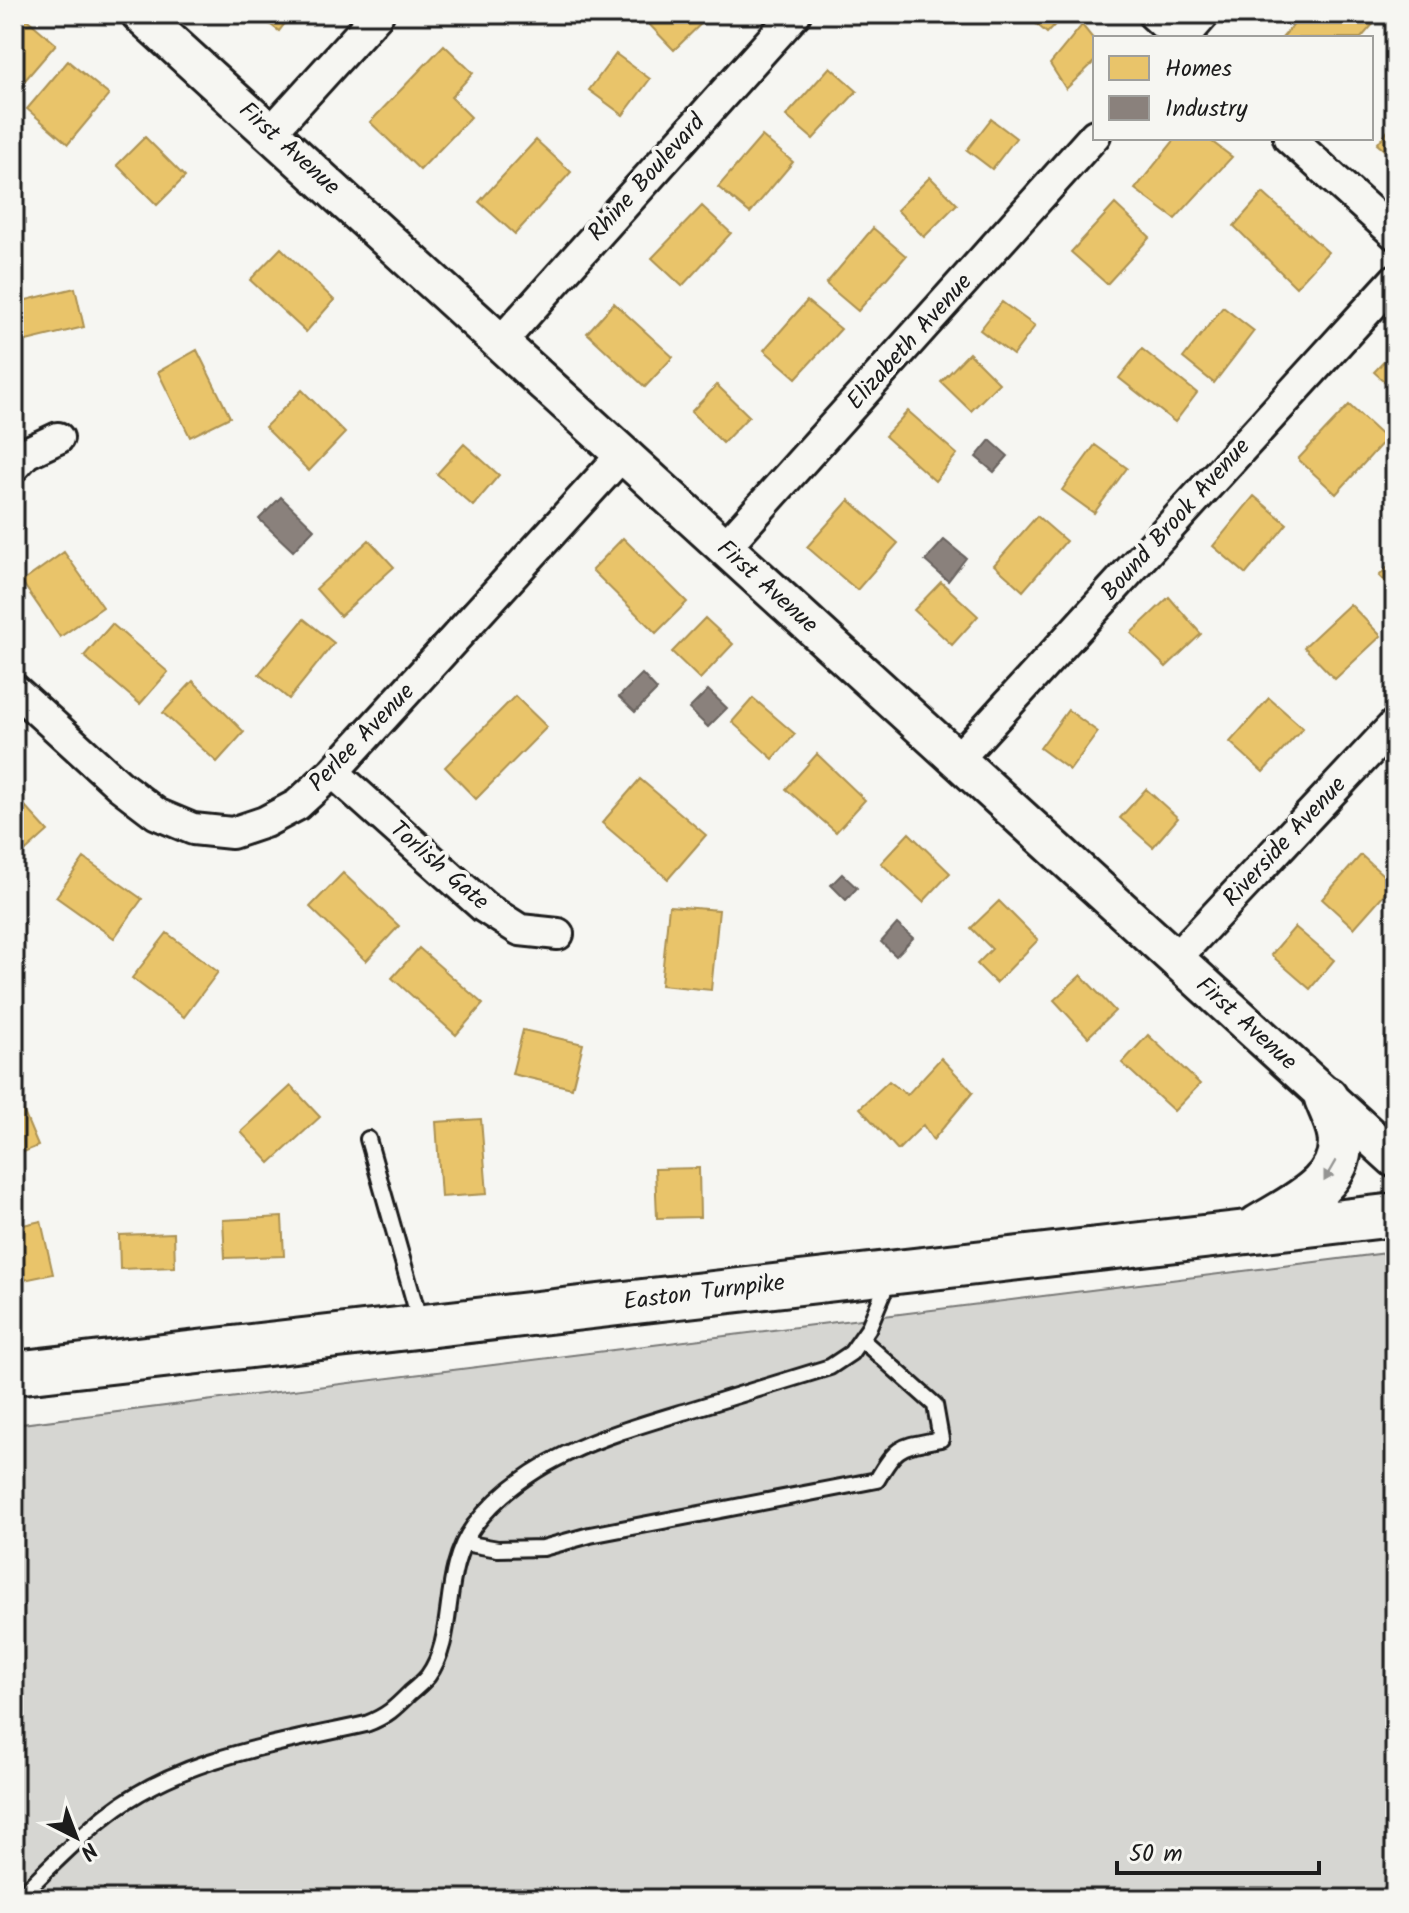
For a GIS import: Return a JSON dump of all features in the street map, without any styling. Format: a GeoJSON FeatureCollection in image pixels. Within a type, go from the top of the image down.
{"type":"FeatureCollection","features":[{"type":"Feature","properties":{"kind":"main road"},"geometry":{"type":"LineString","coordinates":[[1251,1231],[1323,1184],[1336,1166],[1340,1150],[1339,1133],[1326,1098]]}},
{"type":"Feature","properties":{"kind":"main road","name":"Easton Turnpike"},"geometry":{"type":"LineString","coordinates":[[14,1373],[1395,1215]]}},
{"type":"Feature","properties":{"kind":"street","name":"First Avenue"},"geometry":{"type":"LineString","coordinates":[[140,14],[1395,1159]]}},
{"type":"Feature","properties":{"kind":"street"},"geometry":{"type":"LineString","coordinates":[[271,132],[378,14]]}},
{"type":"Feature","properties":{"kind":"street","name":"Rhine Boulevard"},"geometry":{"type":"LineString","coordinates":[[500,343],[795,14]]}},
{"type":"Feature","properties":{"kind":"street"},"geometry":{"type":"LineString","coordinates":[[1153,14],[1179,36]]}},
{"type":"Feature","properties":{"kind":"street"},"geometry":{"type":"LineString","coordinates":[[1183,36],[1204,14]]}},
{"type":"Feature","properties":{"kind":"street","name":"Elizabeth Avenue"},"geometry":{"type":"LineString","coordinates":[[724,548],[1093,137]]}},
{"type":"Feature","properties":{"kind":"street"},"geometry":{"type":"LineString","coordinates":[[1291,140],[1395,234]]}},
{"type":"Feature","properties":{"kind":"street","name":"Bound Brook Avenue"},"geometry":{"type":"LineString","coordinates":[[957,760],[1395,280]]}},
{"type":"Feature","properties":{"kind":"street"},"geometry":{"type":"LineString","coordinates":[[14,466],[26,453],[58,438]]}},
{"type":"Feature","properties":{"kind":"street","name":"Perlee Avenue"},"geometry":{"type":"LineString","coordinates":[[14,689],[119,785],[157,814],[193,829],[232,833],[265,822],[297,805],[333,772],[622,455]]}},
{"type":"Feature","properties":{"kind":"street","name":"Riverside Avenue"},"geometry":{"type":"LineString","coordinates":[[1175,959],[1395,724]]}},
{"type":"Feature","properties":{"kind":"street","name":"Torlish Gate"},"geometry":{"type":"LineString","coordinates":[[333,772],[484,907],[520,930],[558,934]]}},
{"type":"Feature","properties":{"kind":"lane"},"geometry":{"type":"LineString","coordinates":[[368,1139],[421,1326]]}},
{"type":"Feature","properties":{"kind":"lane"},"geometry":{"type":"LineString","coordinates":[[17,1899],[106,1815],[134,1796],[209,1760],[366,1724],[388,1715],[428,1676],[441,1649],[452,1575],[464,1543],[475,1525],[523,1477],[561,1455],[611,1434],[830,1367],[851,1353],[861,1339],[892,1272]]}},
{"type":"Feature","properties":{"kind":"lane"},"geometry":{"type":"LineString","coordinates":[[464,1543],[521,1550],[543,1548],[590,1535],[877,1480],[891,1455],[900,1448],[941,1439],[935,1405],[861,1339]]}},
{"type":"Feature","properties":{"kind":"shaded area"},"geometry":{"type":"Polygon","coordinates":[[[1395,1252],[1395,1899],[14,1899],[14,1425],[1395,1252]]]}},
{"type":"Feature","properties":{"kind":"building: Homes"},"geometry":{"type":"Polygon","coordinates":[[[256,14],[292,14],[279,31],[256,14]]]}},
{"type":"Feature","properties":{"kind":"building: Homes"},"geometry":{"type":"Polygon","coordinates":[[[647,14],[711,14],[674,50],[643,18],[647,14]]]}},
{"type":"Feature","properties":{"kind":"building: Homes"},"geometry":{"type":"Polygon","coordinates":[[[1025,14],[1065,14],[1047,33],[1025,14]]]}},
{"type":"Feature","properties":{"kind":"building: Homes"},"geometry":{"type":"Polygon","coordinates":[[[1303,14],[1382,14],[1363,36],[1284,36],[1303,14]]]}},
{"type":"Feature","properties":{"kind":"building: Homes"},"geometry":{"type":"Polygon","coordinates":[[[22,15],[56,44],[14,93],[14,25],[22,15]]]}},
{"type":"Feature","properties":{"kind":"building: Homes"},"geometry":{"type":"Polygon","coordinates":[[[1082,25],[1093,39],[1093,63],[1066,89],[1050,64],[1082,25]]]}},
{"type":"Feature","properties":{"kind":"building: Homes"},"geometry":{"type":"Polygon","coordinates":[[[444,45],[473,73],[451,97],[471,117],[420,170],[370,122],[444,45]]]}},
{"type":"Feature","properties":{"kind":"building: Homes"},"geometry":{"type":"Polygon","coordinates":[[[616,54],[650,79],[623,115],[589,90],[616,54]]]}},
{"type":"Feature","properties":{"kind":"building: Homes"},"geometry":{"type":"Polygon","coordinates":[[[68,61],[109,95],[68,144],[27,109],[68,61]]]}},
{"type":"Feature","properties":{"kind":"building: Homes"},"geometry":{"type":"Polygon","coordinates":[[[830,67],[857,91],[813,139],[786,116],[830,67]]]}},
{"type":"Feature","properties":{"kind":"building: Homes"},"geometry":{"type":"Polygon","coordinates":[[[991,119],[1016,138],[992,169],[967,150],[991,119]]]}},
{"type":"Feature","properties":{"kind":"building: Homes"},"geometry":{"type":"Polygon","coordinates":[[[1395,122],[1395,159],[1377,144],[1395,122]]]}},
{"type":"Feature","properties":{"kind":"building: Homes"},"geometry":{"type":"Polygon","coordinates":[[[762,136],[793,162],[750,213],[718,187],[762,136]]]}},
{"type":"Feature","properties":{"kind":"building: Homes"},"geometry":{"type":"Polygon","coordinates":[[[145,137],[185,177],[157,205],[117,165],[145,137]]]}},
{"type":"Feature","properties":{"kind":"building: Homes"},"geometry":{"type":"Polygon","coordinates":[[[536,140],[571,172],[515,234],[479,202],[536,140]]]}},
{"type":"Feature","properties":{"kind":"building: Homes"},"geometry":{"type":"Polygon","coordinates":[[[1174,140],[1210,140],[1232,157],[1175,219],[1135,189],[1174,140]]]}},
{"type":"Feature","properties":{"kind":"building: Homes"},"geometry":{"type":"Polygon","coordinates":[[[930,177],[957,204],[924,237],[897,210],[930,177]]]}},
{"type":"Feature","properties":{"kind":"building: Homes"},"geometry":{"type":"Polygon","coordinates":[[[1263,193],[1328,252],[1296,287],[1234,226],[1263,193]]]}},
{"type":"Feature","properties":{"kind":"building: Homes"},"geometry":{"type":"Polygon","coordinates":[[[1115,204],[1150,237],[1107,284],[1071,252],[1115,204]]]}},
{"type":"Feature","properties":{"kind":"building: Homes"},"geometry":{"type":"Polygon","coordinates":[[[702,206],[731,233],[682,286],[652,258],[702,206]]]}},
{"type":"Feature","properties":{"kind":"building: Homes"},"geometry":{"type":"Polygon","coordinates":[[[873,228],[906,256],[858,311],[826,284],[873,228]]]}},
{"type":"Feature","properties":{"kind":"building: Homes"},"geometry":{"type":"Polygon","coordinates":[[[281,248],[334,300],[306,332],[250,280],[281,248]]]}},
{"type":"Feature","properties":{"kind":"building: Homes"},"geometry":{"type":"Polygon","coordinates":[[[75,288],[84,327],[14,344],[14,303],[75,288]]]}},
{"type":"Feature","properties":{"kind":"building: Homes"},"geometry":{"type":"Polygon","coordinates":[[[807,301],[841,329],[796,378],[764,350],[807,301]]]}},
{"type":"Feature","properties":{"kind":"building: Homes"},"geometry":{"type":"Polygon","coordinates":[[[1002,302],[1035,326],[1013,355],[980,330],[1002,302]]]}},
{"type":"Feature","properties":{"kind":"building: Homes"},"geometry":{"type":"Polygon","coordinates":[[[614,303],[673,357],[645,387],[587,333],[614,303]]]}},
{"type":"Feature","properties":{"kind":"building: Homes"},"geometry":{"type":"Polygon","coordinates":[[[1223,307],[1254,331],[1214,383],[1183,358],[1223,307]]]}},
{"type":"Feature","properties":{"kind":"building: Homes"},"geometry":{"type":"Polygon","coordinates":[[[1142,349],[1197,393],[1175,422],[1119,378],[1142,349]]]}},
{"type":"Feature","properties":{"kind":"building: Homes"},"geometry":{"type":"Polygon","coordinates":[[[197,350],[230,417],[190,437],[158,372],[197,350]]]}},
{"type":"Feature","properties":{"kind":"building: Homes"},"geometry":{"type":"Polygon","coordinates":[[[1395,350],[1395,391],[1374,372],[1395,350]]]}},
{"type":"Feature","properties":{"kind":"building: Homes"},"geometry":{"type":"Polygon","coordinates":[[[969,353],[999,383],[971,411],[941,382],[969,353]]]}},
{"type":"Feature","properties":{"kind":"building: Homes"},"geometry":{"type":"Polygon","coordinates":[[[717,385],[749,416],[723,443],[691,412],[717,385]]]}},
{"type":"Feature","properties":{"kind":"building: Homes"},"geometry":{"type":"Polygon","coordinates":[[[302,390],[345,433],[309,471],[265,427],[302,390]]]}},
{"type":"Feature","properties":{"kind":"building: Homes"},"geometry":{"type":"Polygon","coordinates":[[[1349,405],[1386,439],[1336,494],[1298,459],[1349,405]]]}},
{"type":"Feature","properties":{"kind":"building: Homes"},"geometry":{"type":"Polygon","coordinates":[[[908,411],[957,454],[935,481],[885,436],[908,411]]]}},
{"type":"Feature","properties":{"kind":"building: Homes"},"geometry":{"type":"Polygon","coordinates":[[[464,444],[499,475],[473,506],[437,474],[464,444]]]}},
{"type":"Feature","properties":{"kind":"building: Homes"},"geometry":{"type":"Polygon","coordinates":[[[1095,445],[1127,468],[1094,513],[1062,490],[1095,445]]]}},
{"type":"Feature","properties":{"kind":"building: Homes"},"geometry":{"type":"Polygon","coordinates":[[[1254,496],[1287,524],[1246,574],[1213,546],[1254,496]]]}},
{"type":"Feature","properties":{"kind":"building: Homes"},"geometry":{"type":"Polygon","coordinates":[[[849,500],[898,543],[857,590],[807,547],[849,500]]]}},
{"type":"Feature","properties":{"kind":"building: Homes"},"geometry":{"type":"Polygon","coordinates":[[[1037,516],[1066,541],[1023,591],[994,565],[1037,516]]]}},
{"type":"Feature","properties":{"kind":"building: Homes"},"geometry":{"type":"Polygon","coordinates":[[[623,538],[687,602],[656,633],[592,570],[623,538]]]}},
{"type":"Feature","properties":{"kind":"building: Homes"},"geometry":{"type":"Polygon","coordinates":[[[369,540],[394,567],[340,616],[316,589],[369,540]]]}},
{"type":"Feature","properties":{"kind":"building: Homes"},"geometry":{"type":"Polygon","coordinates":[[[64,552],[103,607],[60,637],[22,582],[64,552]]]}},
{"type":"Feature","properties":{"kind":"building: Homes"},"geometry":{"type":"Polygon","coordinates":[[[1395,560],[1395,592],[1379,576],[1395,560]]]}},
{"type":"Feature","properties":{"kind":"building: Homes"},"geometry":{"type":"Polygon","coordinates":[[[941,582],[978,616],[952,645],[914,610],[941,582]]]}},
{"type":"Feature","properties":{"kind":"building: Homes"},"geometry":{"type":"Polygon","coordinates":[[[1169,597],[1201,634],[1166,667],[1131,633],[1169,597]]]}},
{"type":"Feature","properties":{"kind":"building: Homes"},"geometry":{"type":"Polygon","coordinates":[[[1350,604],[1381,636],[1335,679],[1304,647],[1350,604]]]}},
{"type":"Feature","properties":{"kind":"building: Homes"},"geometry":{"type":"Polygon","coordinates":[[[705,618],[733,644],[700,679],[672,652],[705,618]]]}},
{"type":"Feature","properties":{"kind":"building: Homes"},"geometry":{"type":"Polygon","coordinates":[[[304,619],[334,643],[289,699],[259,674],[304,619]]]}},
{"type":"Feature","properties":{"kind":"building: Homes"},"geometry":{"type":"Polygon","coordinates":[[[112,624],[168,672],[140,704],[84,656],[112,624]]]}},
{"type":"Feature","properties":{"kind":"building: Homes"},"geometry":{"type":"Polygon","coordinates":[[[193,681],[244,732],[217,762],[163,713],[193,681]]]}},
{"type":"Feature","properties":{"kind":"building: Homes"},"geometry":{"type":"Polygon","coordinates":[[[515,696],[547,727],[476,799],[445,767],[515,696]]]}},
{"type":"Feature","properties":{"kind":"building: Homes"},"geometry":{"type":"Polygon","coordinates":[[[753,698],[795,734],[773,759],[732,722],[753,698]]]}},
{"type":"Feature","properties":{"kind":"building: Homes"},"geometry":{"type":"Polygon","coordinates":[[[1269,698],[1303,728],[1263,772],[1230,742],[1269,698]]]}},
{"type":"Feature","properties":{"kind":"building: Homes"},"geometry":{"type":"Polygon","coordinates":[[[1068,710],[1098,732],[1070,770],[1040,748],[1068,710]]]}},
{"type":"Feature","properties":{"kind":"building: Homes"},"geometry":{"type":"Polygon","coordinates":[[[817,754],[865,800],[836,832],[786,789],[817,754]]]}},
{"type":"Feature","properties":{"kind":"building: Homes"},"geometry":{"type":"Polygon","coordinates":[[[640,779],[706,835],[668,879],[602,823],[640,779]]]}},
{"type":"Feature","properties":{"kind":"building: Homes"},"geometry":{"type":"Polygon","coordinates":[[[1146,789],[1178,818],[1153,847],[1120,818],[1146,789]]]}},
{"type":"Feature","properties":{"kind":"building: Homes"},"geometry":{"type":"Polygon","coordinates":[[[14,794],[48,831],[19,857],[14,851],[14,794]]]}},
{"type":"Feature","properties":{"kind":"building: Homes"},"geometry":{"type":"Polygon","coordinates":[[[909,833],[950,873],[923,902],[881,863],[909,833]]]}},
{"type":"Feature","properties":{"kind":"building: Homes"},"geometry":{"type":"Polygon","coordinates":[[[1361,855],[1393,884],[1354,928],[1322,899],[1361,855]]]}},
{"type":"Feature","properties":{"kind":"building: Homes"},"geometry":{"type":"Polygon","coordinates":[[[84,858],[142,899],[114,938],[56,897],[84,858]]]}},
{"type":"Feature","properties":{"kind":"building: Homes"},"geometry":{"type":"Polygon","coordinates":[[[343,873],[399,926],[366,961],[310,907],[343,873]]]}},
{"type":"Feature","properties":{"kind":"building: Homes"},"geometry":{"type":"Polygon","coordinates":[[[999,901],[1038,940],[996,983],[977,964],[992,949],[971,928],[999,901]]]}},
{"type":"Feature","properties":{"kind":"building: Homes"},"geometry":{"type":"Polygon","coordinates":[[[669,906],[719,910],[711,990],[661,985],[669,906]]]}},
{"type":"Feature","properties":{"kind":"building: Homes"},"geometry":{"type":"Polygon","coordinates":[[[1295,927],[1334,960],[1310,989],[1271,955],[1295,927]]]}},
{"type":"Feature","properties":{"kind":"building: Homes"},"geometry":{"type":"Polygon","coordinates":[[[167,933],[218,972],[184,1017],[132,978],[167,933]]]}},
{"type":"Feature","properties":{"kind":"building: Homes"},"geometry":{"type":"Polygon","coordinates":[[[419,948],[483,1004],[456,1035],[392,978],[419,948]]]}},
{"type":"Feature","properties":{"kind":"building: Homes"},"geometry":{"type":"Polygon","coordinates":[[[1081,975],[1115,1011],[1088,1037],[1054,1000],[1081,975]]]}},
{"type":"Feature","properties":{"kind":"building: Homes"},"geometry":{"type":"Polygon","coordinates":[[[523,1030],[583,1044],[572,1088],[512,1074],[523,1030]]]}},
{"type":"Feature","properties":{"kind":"building: Homes"},"geometry":{"type":"Polygon","coordinates":[[[1148,1035],[1200,1084],[1174,1111],[1122,1063],[1148,1035]]]}},
{"type":"Feature","properties":{"kind":"building: Homes"},"geometry":{"type":"Polygon","coordinates":[[[941,1058],[973,1092],[933,1140],[923,1125],[898,1150],[860,1108],[889,1081],[907,1095],[941,1058]]]}},
{"type":"Feature","properties":{"kind":"building: Homes"},"geometry":{"type":"Polygon","coordinates":[[[291,1086],[320,1117],[270,1163],[241,1132],[291,1086]]]}},
{"type":"Feature","properties":{"kind":"building: Homes"},"geometry":{"type":"Polygon","coordinates":[[[14,1089],[38,1146],[14,1156],[14,1089]]]}},
{"type":"Feature","properties":{"kind":"building: Homes"},"geometry":{"type":"Polygon","coordinates":[[[481,1119],[487,1194],[441,1197],[436,1122],[481,1119]]]}},
{"type":"Feature","properties":{"kind":"building: Homes"},"geometry":{"type":"Polygon","coordinates":[[[699,1168],[700,1217],[657,1218],[655,1169],[699,1168]]]}},
{"type":"Feature","properties":{"kind":"building: Homes"},"geometry":{"type":"Polygon","coordinates":[[[282,1217],[284,1256],[225,1258],[223,1220],[282,1217]]]}},
{"type":"Feature","properties":{"kind":"building: Homes"},"geometry":{"type":"Polygon","coordinates":[[[41,1221],[53,1274],[14,1282],[14,1227],[41,1221]]]}},
{"type":"Feature","properties":{"kind":"building: Homes"},"geometry":{"type":"Polygon","coordinates":[[[174,1233],[175,1267],[120,1269],[119,1235],[174,1233]]]}},
{"type":"Feature","properties":{"kind":"building: Industry"},"geometry":{"type":"Polygon","coordinates":[[[990,440],[1008,456],[994,472],[976,457],[990,440]]]}},
{"type":"Feature","properties":{"kind":"building: Industry"},"geometry":{"type":"Polygon","coordinates":[[[281,497],[314,529],[293,551],[259,519],[281,497]]]}},
{"type":"Feature","properties":{"kind":"building: Industry"},"geometry":{"type":"Polygon","coordinates":[[[944,540],[966,558],[948,581],[925,561],[944,540]]]}},
{"type":"Feature","properties":{"kind":"building: Industry"},"geometry":{"type":"Polygon","coordinates":[[[642,674],[657,690],[635,712],[619,697],[642,674]]]}},
{"type":"Feature","properties":{"kind":"building: Industry"},"geometry":{"type":"Polygon","coordinates":[[[708,690],[727,708],[708,727],[689,709],[708,690]]]}},
{"type":"Feature","properties":{"kind":"building: Industry"},"geometry":{"type":"Polygon","coordinates":[[[842,874],[857,888],[846,900],[831,885],[842,874]]]}},
{"type":"Feature","properties":{"kind":"building: Industry"},"geometry":{"type":"Polygon","coordinates":[[[897,924],[913,938],[896,956],[881,942],[897,924]]]}}]}
